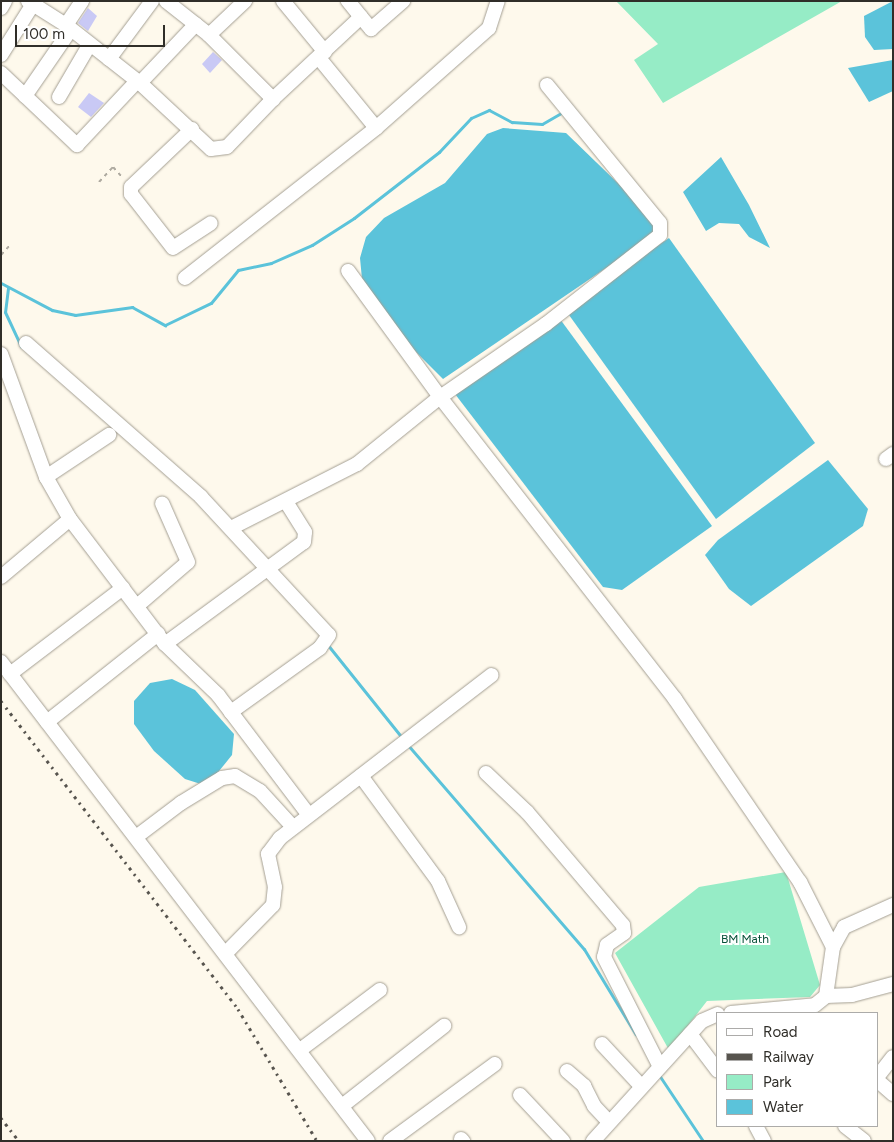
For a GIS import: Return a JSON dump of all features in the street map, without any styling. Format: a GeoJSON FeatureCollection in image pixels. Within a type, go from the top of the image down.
{"type":"FeatureCollection","features":[{"type":"Feature","properties":{"kind":"street"},"geometry":{"type":"LineString","coordinates":[[1,8],[5,1]]}},
{"type":"Feature","properties":{"kind":"street"},"geometry":{"type":"LineString","coordinates":[[25,96],[82,1]]}},
{"type":"Feature","properties":{"kind":"street"},"geometry":{"type":"LineString","coordinates":[[110,59],[152,1]]}},
{"type":"Feature","properties":{"kind":"street"},"geometry":{"type":"LineString","coordinates":[[166,1],[209,35],[273,99]]}},
{"type":"Feature","properties":{"kind":"street"},"geometry":{"type":"LineString","coordinates":[[209,35],[245,1]]}},
{"type":"Feature","properties":{"kind":"street"},"geometry":{"type":"LineString","coordinates":[[283,1],[376,128]]}},
{"type":"Feature","properties":{"kind":"street"},"geometry":{"type":"LineString","coordinates":[[348,1],[372,29],[404,1]]}},
{"type":"Feature","properties":{"kind":"street"},"geometry":{"type":"LineString","coordinates":[[185,278],[376,128],[489,28],[498,1]]}},
{"type":"Feature","properties":{"kind":"street"},"geometry":{"type":"LineString","coordinates":[[1,55],[30,3],[68,27],[139,82],[192,129],[211,149],[222,150],[360,17]]}},
{"type":"Feature","properties":{"kind":"street"},"geometry":{"type":"LineString","coordinates":[[1,73],[77,145],[196,24]]}},
{"type":"Feature","properties":{"kind":"street"},"geometry":{"type":"LineString","coordinates":[[59,98],[90,44]]}},
{"type":"Feature","properties":{"kind":"street"},"geometry":{"type":"LineString","coordinates":[[233,528],[358,464],[440,397],[546,324],[660,235],[660,223],[547,85]]}},
{"type":"Feature","properties":{"kind":"street"},"geometry":{"type":"LineString","coordinates":[[192,129],[131,187],[131,194],[173,248],[211,223]]}},
{"type":"Feature","properties":{"kind":"street"},"geometry":{"type":"LineString","coordinates":[[348,271],[440,397],[675,699],[800,882],[834,947]]}},
{"type":"Feature","properties":{"kind":"street"},"geometry":{"type":"LineString","coordinates":[[26,343],[233,528],[265,568],[327,632],[326,643],[231,712]]}},
{"type":"Feature","properties":{"kind":"street"},"geometry":{"type":"LineString","coordinates":[[1,354],[46,477],[70,519],[162,639],[231,712],[308,814]]}},
{"type":"Feature","properties":{"kind":"street"},"geometry":{"type":"LineString","coordinates":[[46,477],[109,436]]}},
{"type":"Feature","properties":{"kind":"street"},"geometry":{"type":"LineString","coordinates":[[47,722],[306,537],[287,502]]}},
{"type":"Feature","properties":{"kind":"street"},"geometry":{"type":"LineString","coordinates":[[137,606],[188,562],[162,503]]}},
{"type":"Feature","properties":{"kind":"street"},"geometry":{"type":"LineString","coordinates":[[1,577],[70,519]]}},
{"type":"Feature","properties":{"kind":"street"},"geometry":{"type":"LineString","coordinates":[[10,674],[123,588]]}},
{"type":"Feature","properties":{"kind":"street"},"geometry":{"type":"LineString","coordinates":[[1,662],[226,953],[368,1141]]}},
{"type":"Feature","properties":{"kind":"street"},"geometry":{"type":"LineString","coordinates":[[226,953],[272,905],[275,886],[268,854],[308,814],[361,776],[492,675]]}},
{"type":"Feature","properties":{"kind":"street"},"geometry":{"type":"LineString","coordinates":[[486,773],[528,812],[623,925],[624,933],[607,945],[604,957],[657,1071]]}},
{"type":"Feature","properties":{"kind":"street"},"geometry":{"type":"LineString","coordinates":[[136,837],[189,798],[222,778],[235,776],[260,791],[294,827]]}},
{"type":"Feature","properties":{"kind":"street"},"geometry":{"type":"LineString","coordinates":[[361,776],[438,881],[459,927]]}},
{"type":"Feature","properties":{"kind":"street"},"geometry":{"type":"LineString","coordinates":[[820,1005],[834,947],[851,921],[893,905]]}},
{"type":"Feature","properties":{"kind":"street"},"geometry":{"type":"LineString","coordinates":[[747,1012],[820,1005],[893,984]]}},
{"type":"Feature","properties":{"kind":"street"},"geometry":{"type":"LineString","coordinates":[[300,1050],[380,990]]}},
{"type":"Feature","properties":{"kind":"street"},"geometry":{"type":"LineString","coordinates":[[593,1141],[640,1086],[657,1071],[702,1020],[716,1015]]}},
{"type":"Feature","properties":{"kind":"street"},"geometry":{"type":"LineString","coordinates":[[342,1106],[444,1026]]}},
{"type":"Feature","properties":{"kind":"street"},"geometry":{"type":"LineString","coordinates":[[690,1034],[716,1068]]}},
{"type":"Feature","properties":{"kind":"street"},"geometry":{"type":"LineString","coordinates":[[602,1044],[640,1086]]}},
{"type":"Feature","properties":{"kind":"street"},"geometry":{"type":"LineString","coordinates":[[879,1079],[893,1057]]}},
{"type":"Feature","properties":{"kind":"street"},"geometry":{"type":"LineString","coordinates":[[390,1141],[495,1064]]}},
{"type":"Feature","properties":{"kind":"street"},"geometry":{"type":"LineString","coordinates":[[567,1071],[584,1086],[594,1106],[609,1122]]}},
{"type":"Feature","properties":{"kind":"street"},"geometry":{"type":"LineString","coordinates":[[879,1082],[893,1094]]}},
{"type":"Feature","properties":{"kind":"street"},"geometry":{"type":"LineString","coordinates":[[520,1095],[563,1141]]}},
{"type":"Feature","properties":{"kind":"street"},"geometry":{"type":"LineString","coordinates":[[757,1127],[764,1141]]}},
{"type":"Feature","properties":{"kind":"street"},"geometry":{"type":"LineString","coordinates":[[846,1127],[864,1141]]}},
{"type":"Feature","properties":{"kind":"path"},"geometry":{"type":"LineString","coordinates":[[99,182],[113,167],[131,187]]}},
{"type":"Feature","properties":{"kind":"path"},"geometry":{"type":"LineString","coordinates":[[1,255],[10,245]]}},
{"type":"Feature","properties":{"kind":"green space"},"geometry":{"type":"Polygon","coordinates":[[[616,1],[842,1],[663,103],[634,60],[658,44],[616,1]]]}},
{"type":"Feature","properties":{"kind":"green space","name":"BM Math"},"geometry":{"type":"Polygon","coordinates":[[[786,872],[820,985],[810,997],[707,1001],[669,1050],[615,953],[699,887],[786,872]]]}},
{"type":"Feature","properties":{"kind":"water"},"geometry":{"type":"Polygon","coordinates":[[[893,1],[893,49],[874,50],[865,37],[864,16],[893,1]]]}},
{"type":"Feature","properties":{"kind":"water"},"geometry":{"type":"Polygon","coordinates":[[[893,60],[893,91],[869,102],[848,68],[893,60]]]}},
{"type":"Feature","properties":{"kind":"water"},"geometry":{"type":"Polygon","coordinates":[[[503,128],[566,133],[656,220],[656,234],[443,379],[411,347],[362,279],[360,258],[366,237],[384,218],[445,183],[487,134],[503,128]]]}},
{"type":"Feature","properties":{"kind":"water"},"geometry":{"type":"Polygon","coordinates":[[[721,157],[749,205],[770,248],[749,237],[739,224],[719,223],[706,231],[683,192],[721,157]]]}},
{"type":"Feature","properties":{"kind":"water"},"geometry":{"type":"Polygon","coordinates":[[[669,238],[815,443],[716,519],[569,315],[573,303],[669,238]]]}},
{"type":"Feature","properties":{"kind":"water"},"geometry":{"type":"Polygon","coordinates":[[[560,319],[712,526],[622,590],[603,587],[455,394],[560,319]]]}},
{"type":"Feature","properties":{"kind":"water"},"geometry":{"type":"Polygon","coordinates":[[[828,460],[868,509],[863,526],[751,606],[729,589],[705,555],[718,540],[828,460]]]}},
{"type":"Feature","properties":{"kind":"water"},"geometry":{"type":"Polygon","coordinates":[[[172,679],[195,690],[234,734],[232,755],[207,786],[185,779],[154,751],[134,724],[134,701],[150,683],[172,679]]]}},
{"type":"Feature","properties":{"kind":"building"},"geometry":{"type":"Polygon","coordinates":[[[88,8],[97,16],[88,31],[78,23],[88,8]]]}},
{"type":"Feature","properties":{"kind":"building"},"geometry":{"type":"Polygon","coordinates":[[[213,52],[222,60],[210,73],[202,64],[213,52]]]}},
{"type":"Feature","properties":{"kind":"building"},"geometry":{"type":"Polygon","coordinates":[[[89,93],[104,103],[91,117],[78,107],[89,93]]]}},
{"type":"Feature","properties":{"kind":"waterway"},"geometry":{"type":"LineString","coordinates":[[1,283],[52,310],[75,315],[132,307],[165,325],[211,303],[238,270],[271,263],[312,245],[354,218],[439,152],[471,118],[489,110],[512,122],[542,124],[561,113]]}},
{"type":"Feature","properties":{"kind":"waterway"},"geometry":{"type":"LineString","coordinates":[[8,288],[5,312],[21,346]]}},
{"type":"Feature","properties":{"kind":"waterway"},"geometry":{"type":"LineString","coordinates":[[327,644],[403,739]]}},
{"type":"Feature","properties":{"kind":"waterway"},"geometry":{"type":"LineString","coordinates":[[407,744],[584,949],[636,1035]]}},
{"type":"Feature","properties":{"kind":"waterway"},"geometry":{"type":"LineString","coordinates":[[659,1075],[703,1141]]}},
{"type":"Feature","properties":{"kind":"railway"},"geometry":{"type":"LineString","coordinates":[[1,701],[238,1009],[317,1141]]}},
{"type":"Feature","properties":{"kind":"railway"},"geometry":{"type":"LineString","coordinates":[[1,1118],[19,1141]]}}]}
